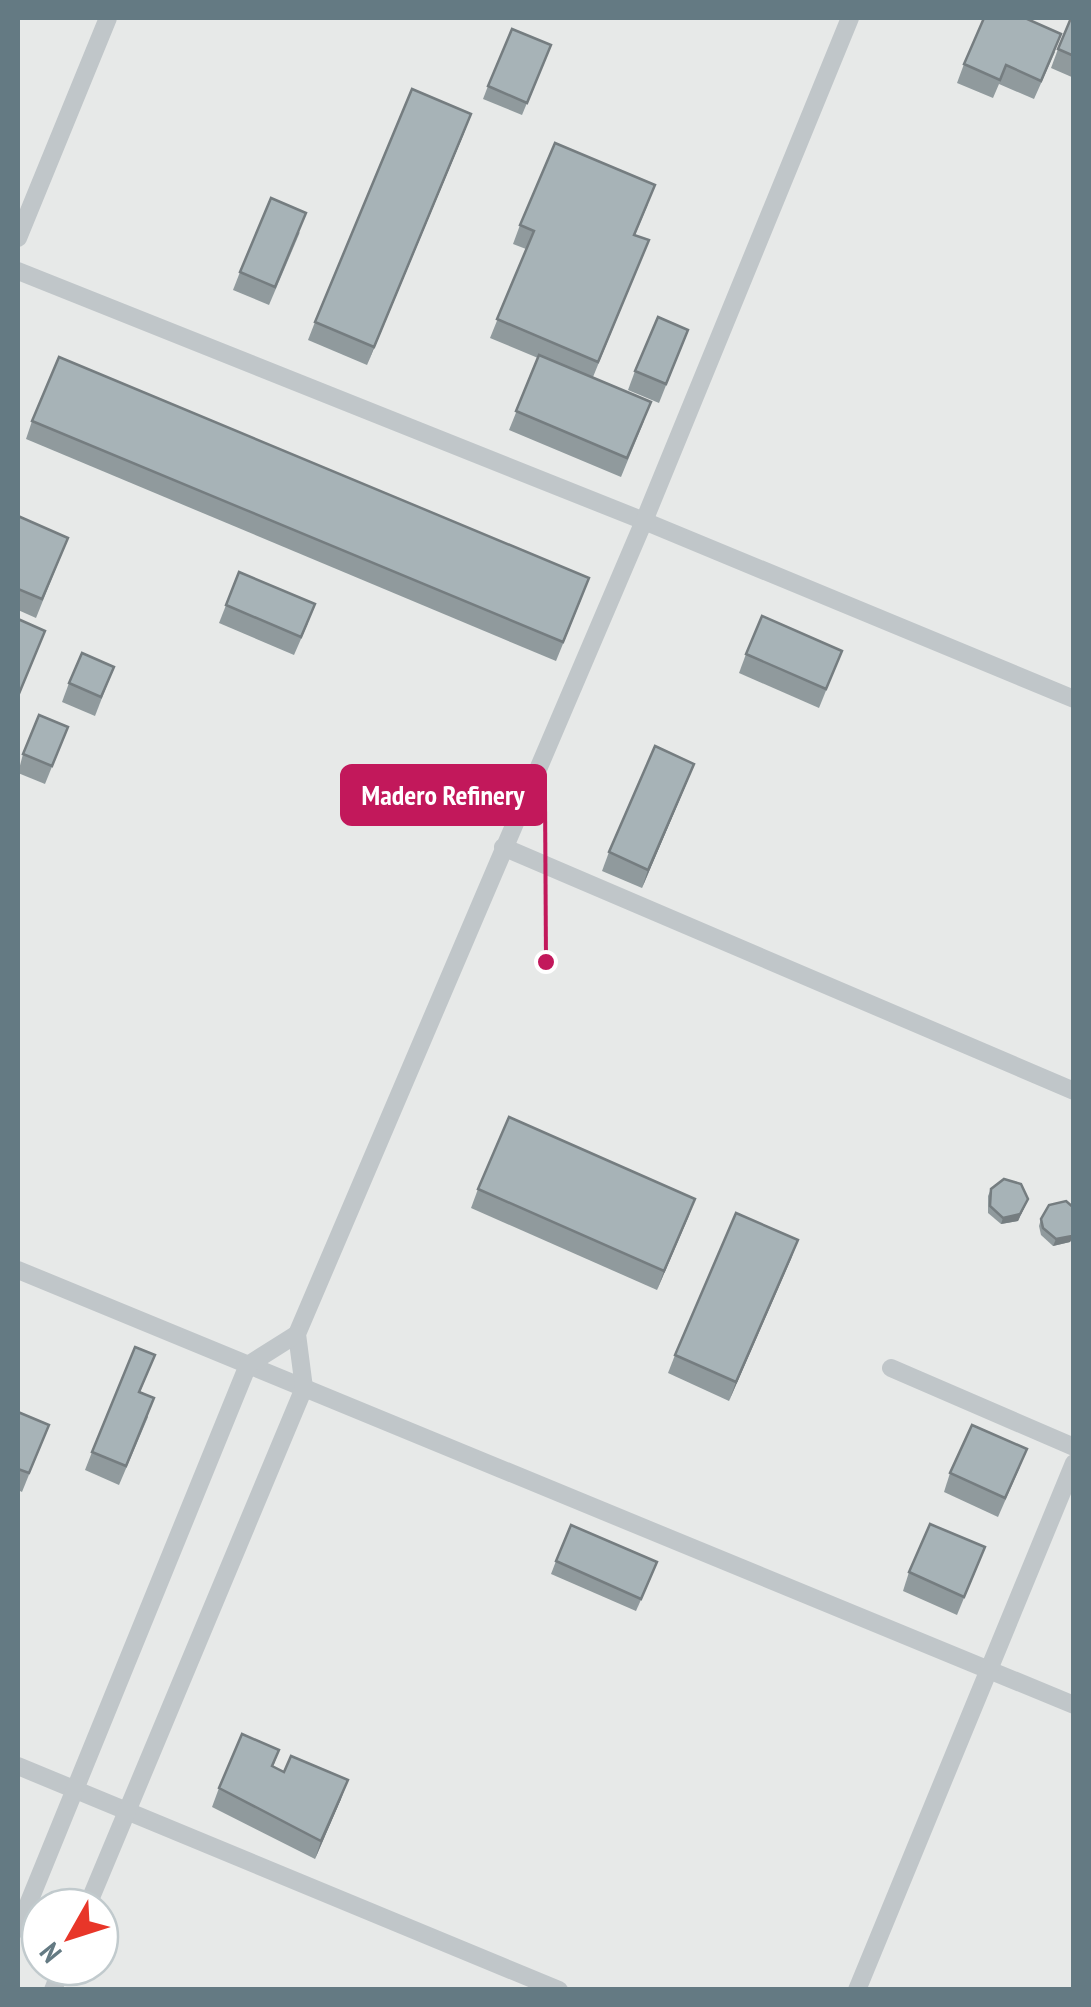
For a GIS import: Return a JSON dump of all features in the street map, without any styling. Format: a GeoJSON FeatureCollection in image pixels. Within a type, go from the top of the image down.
{"type":"FeatureCollection","features":[{"type":"Feature","properties":{"kind":"lane"},"geometry":{"type":"LineString","coordinates":[[18,238],[108,18]]}},
{"type":"Feature","properties":{"kind":"lane"},"geometry":{"type":"LineString","coordinates":[[95,1887],[304,1388],[298,1334],[644,521],[850,18]]}},
{"type":"Feature","properties":{"kind":"lane"},"geometry":{"type":"LineString","coordinates":[[18,271],[644,521],[1074,699]]}},
{"type":"Feature","properties":{"kind":"lane"},"geometry":{"type":"LineString","coordinates":[[502,848],[1074,1091]]}},
{"type":"Feature","properties":{"kind":"lane"},"geometry":{"type":"LineString","coordinates":[[18,1270],[1074,1705]]}},
{"type":"Feature","properties":{"kind":"lane"},"geometry":{"type":"LineString","coordinates":[[18,1929],[248,1364],[298,1334]]}},
{"type":"Feature","properties":{"kind":"lane"},"geometry":{"type":"LineString","coordinates":[[891,1368],[1074,1447]]}},
{"type":"Feature","properties":{"kind":"lane"},"geometry":{"type":"LineString","coordinates":[[857,1990],[1074,1463]]}},
{"type":"Feature","properties":{"kind":"lane"},"geometry":{"type":"LineString","coordinates":[[18,1766],[560,1990]]}},
{"type":"Feature","properties":{"kind":"shaded area"},"geometry":{"type":"Polygon","coordinates":[[[18,18],[1073,18],[1073,1989],[18,1989],[18,18]]]}},
{"type":"Feature","properties":{"kind":"building"},"geometry":{"type":"Polygon","coordinates":[[[984,18],[1025,18],[1061,34],[1041,81],[1006,65],[1000,80],[964,64],[984,18]]]}},
{"type":"Feature","properties":{"kind":"building"},"geometry":{"type":"Polygon","coordinates":[[[1074,18],[1074,56],[1058,49],[1074,18]]]}},
{"type":"Feature","properties":{"kind":"building"},"geometry":{"type":"Polygon","coordinates":[[[512,29],[551,45],[527,103],[488,86],[512,29]]]}},
{"type":"Feature","properties":{"kind":"building"},"geometry":{"type":"Polygon","coordinates":[[[412,89],[471,114],[374,347],[315,322],[412,89]]]}},
{"type":"Feature","properties":{"kind":"building"},"geometry":{"type":"Polygon","coordinates":[[[555,143],[655,185],[634,235],[649,240],[598,362],[497,319],[534,231],[520,225],[555,143]]]}},
{"type":"Feature","properties":{"kind":"building"},"geometry":{"type":"Polygon","coordinates":[[[271,198],[306,213],[275,287],[240,272],[271,198]]]}},
{"type":"Feature","properties":{"kind":"building"},"geometry":{"type":"Polygon","coordinates":[[[658,317],[688,330],[666,384],[635,371],[658,317]]]}},
{"type":"Feature","properties":{"kind":"building"},"geometry":{"type":"Polygon","coordinates":[[[539,355],[651,402],[627,458],[516,411],[539,355]]]}},
{"type":"Feature","properties":{"kind":"building"},"geometry":{"type":"Polygon","coordinates":[[[59,357],[589,578],[563,642],[32,421],[59,357]]]}},
{"type":"Feature","properties":{"kind":"building"},"geometry":{"type":"Polygon","coordinates":[[[18,516],[68,538],[42,599],[18,589],[18,516]]]}},
{"type":"Feature","properties":{"kind":"building"},"geometry":{"type":"Polygon","coordinates":[[[239,572],[315,604],[301,637],[226,605],[239,572]]]}},
{"type":"Feature","properties":{"kind":"building"},"geometry":{"type":"Polygon","coordinates":[[[762,616],[842,651],[826,689],[746,654],[762,616]]]}},
{"type":"Feature","properties":{"kind":"building"},"geometry":{"type":"Polygon","coordinates":[[[18,619],[45,631],[18,696],[18,619]]]}},
{"type":"Feature","properties":{"kind":"building"},"geometry":{"type":"Polygon","coordinates":[[[82,653],[114,667],[101,697],[69,683],[82,653]]]}},
{"type":"Feature","properties":{"kind":"building"},"geometry":{"type":"Polygon","coordinates":[[[39,715],[68,727],[52,766],[23,754],[39,715]]]}},
{"type":"Feature","properties":{"kind":"building"},"geometry":{"type":"Polygon","coordinates":[[[655,746],[694,764],[648,870],[609,852],[655,746]]]}},
{"type":"Feature","properties":{"kind":"building"},"geometry":{"type":"Polygon","coordinates":[[[509,1117],[695,1199],[664,1271],[478,1189],[509,1117]]]}},
{"type":"Feature","properties":{"kind":"building"},"geometry":{"type":"Polygon","coordinates":[[[1004,1179],[1021,1184],[1028,1199],[1020,1214],[1003,1218],[990,1206],[991,1189],[1004,1179]]]}},
{"type":"Feature","properties":{"kind":"building"},"geometry":{"type":"Polygon","coordinates":[[[1066,1201],[1074,1208],[1074,1234],[1056,1239],[1043,1228],[1041,1219],[1049,1205],[1066,1201]]]}},
{"type":"Feature","properties":{"kind":"building"},"geometry":{"type":"Polygon","coordinates":[[[736,1213],[798,1240],[736,1382],[675,1355],[736,1213]]]}},
{"type":"Feature","properties":{"kind":"building"},"geometry":{"type":"Polygon","coordinates":[[[135,1347],[155,1355],[139,1392],[154,1398],[126,1466],[92,1452],[135,1347]]]}},
{"type":"Feature","properties":{"kind":"building"},"geometry":{"type":"Polygon","coordinates":[[[18,1412],[49,1425],[29,1473],[18,1469],[18,1412]]]}},
{"type":"Feature","properties":{"kind":"building"},"geometry":{"type":"Polygon","coordinates":[[[972,1425],[1027,1449],[1005,1498],[950,1473],[972,1425]]]}},
{"type":"Feature","properties":{"kind":"building"},"geometry":{"type":"Polygon","coordinates":[[[930,1524],[985,1547],[964,1597],[909,1572],[930,1524]]]}},
{"type":"Feature","properties":{"kind":"building"},"geometry":{"type":"Polygon","coordinates":[[[571,1525],[657,1562],[641,1599],[556,1561],[571,1525]]]}},
{"type":"Feature","properties":{"kind":"building"},"geometry":{"type":"Polygon","coordinates":[[[242,1734],[279,1750],[272,1766],[284,1772],[291,1756],[348,1780],[321,1841],[219,1788],[242,1734]]]}},
{"type":"Feature","properties":{"kind":"place","name":"Madero Refinery"},"geometry":{"type":"Point","coordinates":[546,962]}}]}
